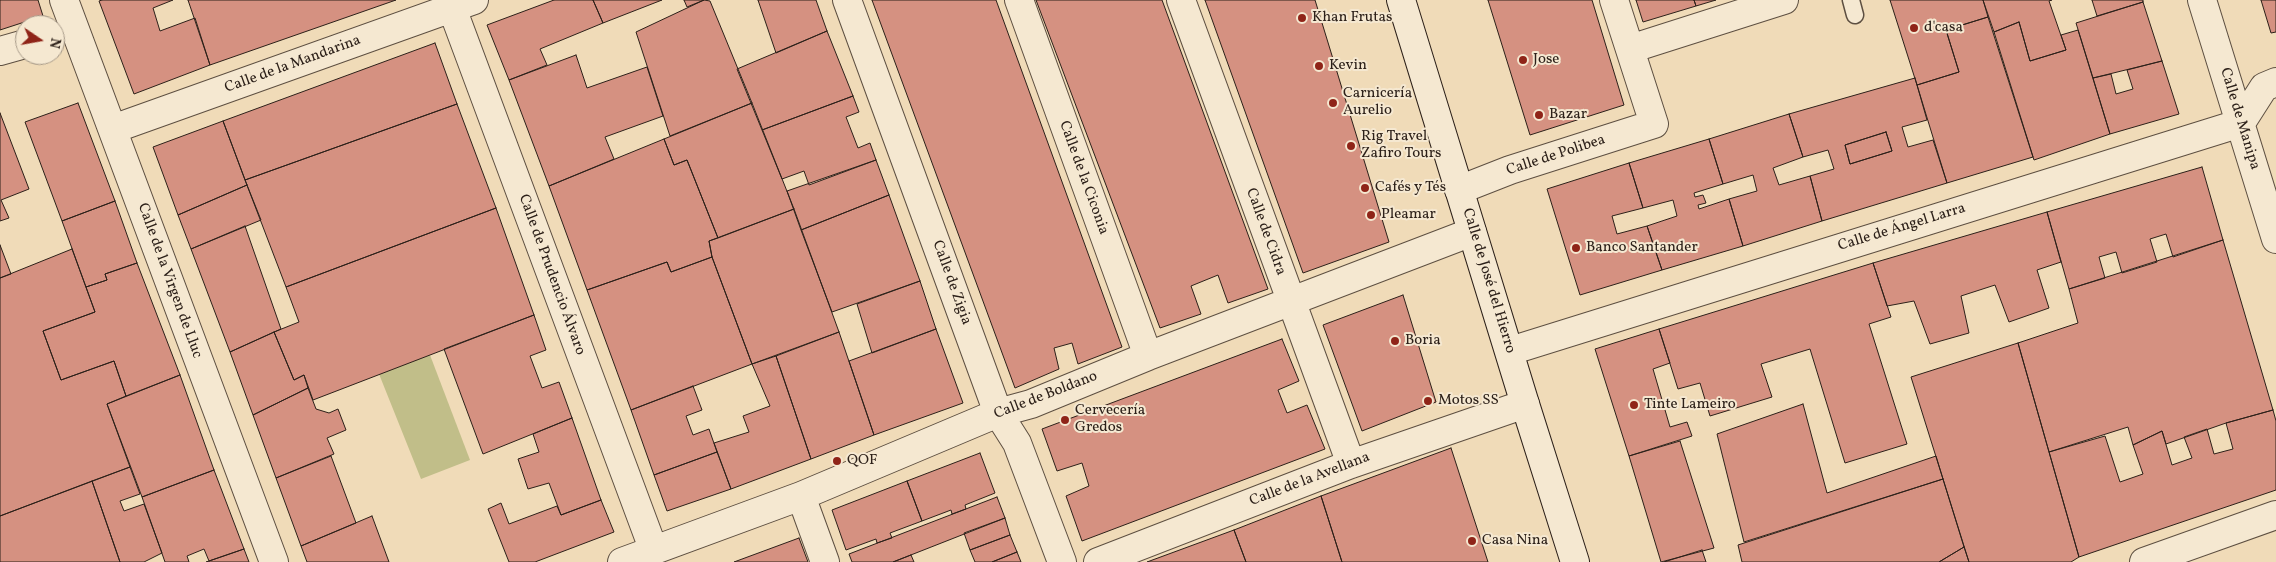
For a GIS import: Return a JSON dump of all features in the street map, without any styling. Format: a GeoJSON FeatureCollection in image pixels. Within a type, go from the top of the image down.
{"type":"FeatureCollection","features":[{"type":"Feature","properties":{"kind":"street","name":"Calle de la Virgen de Lluc"},"geometry":{"type":"LineString","coordinates":[[64,0],[64,15]]}},
{"type":"Feature","properties":{"kind":"street","name":"Calle de Zigia"},"geometry":{"type":"LineString","coordinates":[[847,0],[998,413],[1017,443],[1062,562]]}},
{"type":"Feature","properties":{"kind":"street","name":"Calle de la Ciconia"},"geometry":{"type":"LineString","coordinates":[[1019,0],[1148,356]]}},
{"type":"Feature","properties":{"kind":"street","name":"Calle de Cidra"},"geometry":{"type":"LineString","coordinates":[[1181,0],[1351,464]]}},
{"type":"Feature","properties":{"kind":"street","name":"Calle de José del Hierro"},"geometry":{"type":"LineString","coordinates":[[1401,0],[1575,562]]}},
{"type":"Feature","properties":{"kind":"street"},"geometry":{"type":"LineString","coordinates":[[1614,0],[1630,49],[1784,0]]}},
{"type":"Feature","properties":{"kind":"street","name":"Calle de Manipa"},"geometry":{"type":"LineString","coordinates":[[2202,0],[2276,239]]}},
{"type":"Feature","properties":{"kind":"street","name":"Calle de la Mandarina"},"geometry":{"type":"LineString","coordinates":[[113,129],[458,3]]}},
{"type":"Feature","properties":{"kind":"street","name":"Calle de Prudencio Álvaro"},"geometry":{"type":"LineString","coordinates":[[458,3],[654,550]]}},
{"type":"Feature","properties":{"kind":"street","name":"Calle de la Virgen de Lluc"},"geometry":{"type":"LineString","coordinates":[[65,32],[113,129],[274,562]]}},
{"type":"Feature","properties":{"kind":"street"},"geometry":{"type":"LineString","coordinates":[[0,51],[15,47]]}},
{"type":"Feature","properties":{"kind":"street","name":"Calle de Polibea"},"geometry":{"type":"LineString","coordinates":[[1459,190],[1510,170],[1654,124],[1630,49]]}},
{"type":"Feature","properties":{"kind":"street"},"geometry":{"type":"LineString","coordinates":[[2241,123],[2264,87],[2276,82]]}},
{"type":"Feature","properties":{"kind":"street","name":"Calle de Ángel Larra"},"geometry":{"type":"LineString","coordinates":[[1510,351],[2241,123]]}},
{"type":"Feature","properties":{"kind":"street","name":"Calle de Boldano"},"geometry":{"type":"LineString","coordinates":[[622,562],[801,496],[998,413],[1031,404],[1148,356],[1472,232]]}},
{"type":"Feature","properties":{"kind":"street","name":"Calle de la Avellana"},"geometry":{"type":"LineString","coordinates":[[1098,562],[1351,464],[1525,404]]}},
{"type":"Feature","properties":{"kind":"street"},"geometry":{"type":"LineString","coordinates":[[801,496],[825,562]]}},
{"type":"Feature","properties":{"kind":"street"},"geometry":{"type":"LineString","coordinates":[[2144,562],[2276,515]]}},
{"type":"Feature","properties":{"kind":"shaded area"},"geometry":{"type":"Polygon","coordinates":[[[430,355],[470,460],[421,479],[379,374],[430,355]]]}},
{"type":"Feature","properties":{"kind":"building"},"geometry":{"type":"Polygon","coordinates":[[[0,0],[38,0],[43,15],[15,15],[15,25],[0,30],[0,0]]]}},
{"type":"Feature","properties":{"kind":"building"},"geometry":{"type":"Polygon","coordinates":[[[173,0],[153,8],[160,31],[195,18],[210,65],[134,94],[99,1],[173,0]]]}},
{"type":"Feature","properties":{"kind":"building"},"geometry":{"type":"Polygon","coordinates":[[[188,0],[396,0],[210,65],[188,0]]]}},
{"type":"Feature","properties":{"kind":"building"},"geometry":{"type":"Polygon","coordinates":[[[554,0],[593,0],[603,23],[540,49],[547,65],[509,80],[487,25],[554,0]]]}},
{"type":"Feature","properties":{"kind":"building"},"geometry":{"type":"Polygon","coordinates":[[[593,0],[662,0],[603,23],[593,0]]]}},
{"type":"Feature","properties":{"kind":"building"},"geometry":{"type":"Polygon","coordinates":[[[684,0],[704,0],[687,7],[684,0]]]}},
{"type":"Feature","properties":{"kind":"building"},"geometry":{"type":"Polygon","coordinates":[[[704,0],[710,1],[752,103],[670,136],[636,32],[704,0]]]}},
{"type":"Feature","properties":{"kind":"building"},"geometry":{"type":"Polygon","coordinates":[[[758,0],[816,0],[827,31],[776,53],[758,0]]]}},
{"type":"Feature","properties":{"kind":"building"},"geometry":{"type":"Polygon","coordinates":[[[872,0],[996,0],[1122,347],[1078,364],[1072,343],[1054,348],[1059,369],[1015,388],[872,0]]]}},
{"type":"Feature","properties":{"kind":"building"},"geometry":{"type":"Polygon","coordinates":[[[1036,0],[1162,0],[1268,289],[1228,303],[1218,275],[1191,286],[1201,314],[1160,328],[1036,0]]]}},
{"type":"Feature","properties":{"kind":"building"},"geometry":{"type":"Polygon","coordinates":[[[1205,0],[1315,0],[1389,242],[1303,273],[1205,0]]]}},
{"type":"Feature","properties":{"kind":"building"},"geometry":{"type":"Polygon","coordinates":[[[1488,0],[1592,0],[1624,105],[1530,135],[1488,0]]]}},
{"type":"Feature","properties":{"kind":"building"},"geometry":{"type":"Polygon","coordinates":[[[1636,0],[1694,0],[1696,6],[1643,22],[1636,0]]]}},
{"type":"Feature","properties":{"kind":"building"},"geometry":{"type":"Polygon","coordinates":[[[1694,0],[1716,0],[1696,6],[1694,0]]]}},
{"type":"Feature","properties":{"kind":"building"},"geometry":{"type":"Polygon","coordinates":[[[1890,0],[1983,0],[1988,17],[1946,30],[1959,72],[1917,85],[1890,0]]]}},
{"type":"Feature","properties":{"kind":"building"},"geometry":{"type":"Polygon","coordinates":[[[1983,0],[2052,0],[2049,1],[2066,50],[2030,61],[2019,22],[1994,32],[1983,0]]]}},
{"type":"Feature","properties":{"kind":"building"},"geometry":{"type":"Polygon","coordinates":[[[2092,0],[2143,0],[2143,2],[2097,16],[2092,0]]]}},
{"type":"Feature","properties":{"kind":"building"},"geometry":{"type":"Polygon","coordinates":[[[2261,0],[2276,0],[2276,32],[2271,33],[2261,0]]]}},
{"type":"Feature","properties":{"kind":"building"},"geometry":{"type":"Polygon","coordinates":[[[2143,2],[2162,61],[2093,78],[2076,23],[2143,2]]]}},
{"type":"Feature","properties":{"kind":"building"},"geometry":{"type":"Polygon","coordinates":[[[1988,17],[2033,157],[1947,183],[1917,85],[1959,72],[1946,30],[1988,17]]]}},
{"type":"Feature","properties":{"kind":"building"},"geometry":{"type":"Polygon","coordinates":[[[2019,22],[2030,61],[2066,50],[2061,35],[2078,30],[2110,134],[2034,160],[1994,32],[2019,22]]]}},
{"type":"Feature","properties":{"kind":"building"},"geometry":{"type":"Polygon","coordinates":[[[827,31],[853,96],[762,130],[737,69],[827,31]]]}},
{"type":"Feature","properties":{"kind":"building"},"geometry":{"type":"Polygon","coordinates":[[[435,43],[457,104],[245,180],[223,121],[435,43]]]}},
{"type":"Feature","properties":{"kind":"building"},"geometry":{"type":"Polygon","coordinates":[[[576,55],[587,88],[647,67],[663,116],[605,137],[614,159],[549,186],[509,80],[576,55]]]}},
{"type":"Feature","properties":{"kind":"building"},"geometry":{"type":"Polygon","coordinates":[[[2162,61],[2179,114],[2110,134],[2093,78],[2111,74],[2116,94],[2133,89],[2127,70],[2162,61]]]}},
{"type":"Feature","properties":{"kind":"building"},"geometry":{"type":"Polygon","coordinates":[[[1915,78],[1927,120],[1902,127],[1908,147],[1933,140],[1947,183],[1822,221],[1810,176],[1834,169],[1828,150],[1803,157],[1789,114],[1915,78]],[[1886,132],[1845,145],[1850,164],[1892,151],[1886,132]]]}},
{"type":"Feature","properties":{"kind":"building"},"geometry":{"type":"Polygon","coordinates":[[[853,96],[859,112],[846,117],[858,148],[870,143],[876,160],[809,185],[804,171],[782,179],[762,130],[853,96]]]}},
{"type":"Feature","properties":{"kind":"building"},"geometry":{"type":"Polygon","coordinates":[[[78,103],[115,201],[62,221],[25,122],[78,103]]]}},
{"type":"Feature","properties":{"kind":"building"},"geometry":{"type":"Polygon","coordinates":[[[752,103],[794,209],[718,238],[687,160],[674,165],[664,139],[752,103]]]}},
{"type":"Feature","properties":{"kind":"building"},"geometry":{"type":"Polygon","coordinates":[[[457,104],[496,208],[286,287],[245,180],[457,104]]]}},
{"type":"Feature","properties":{"kind":"building"},"geometry":{"type":"Polygon","coordinates":[[[0,113],[29,189],[1,200],[9,218],[0,221],[0,113]]]}},
{"type":"Feature","properties":{"kind":"building"},"geometry":{"type":"Polygon","coordinates":[[[1789,114],[1803,157],[1773,168],[1779,185],[1810,176],[1822,221],[1743,246],[1729,199],[1757,191],[1753,175],[1723,184],[1709,139],[1789,114]]]}},
{"type":"Feature","properties":{"kind":"building"},"geometry":{"type":"Polygon","coordinates":[[[223,121],[247,185],[178,215],[153,147],[223,121]]]}},
{"type":"Feature","properties":{"kind":"building"},"geometry":{"type":"Polygon","coordinates":[[[1886,132],[1892,151],[1850,164],[1845,145],[1886,132]]]}},
{"type":"Feature","properties":{"kind":"building"},"geometry":{"type":"Polygon","coordinates":[[[664,139],[674,165],[687,160],[718,238],[709,241],[712,257],[671,272],[667,262],[587,290],[549,186],[664,139]]]}},
{"type":"Feature","properties":{"kind":"building"},"geometry":{"type":"Polygon","coordinates":[[[1709,139],[1723,184],[1694,193],[1695,197],[1703,195],[1706,203],[1698,205],[1699,209],[1729,199],[1743,246],[1662,270],[1647,226],[1677,216],[1673,200],[1643,208],[1629,163],[1709,139]]]}},
{"type":"Feature","properties":{"kind":"building"},"geometry":{"type":"Polygon","coordinates":[[[876,160],[889,195],[801,230],[787,191],[876,160]]]}},
{"type":"Feature","properties":{"kind":"building"},"geometry":{"type":"Polygon","coordinates":[[[1629,163],[1643,208],[1612,216],[1617,234],[1647,226],[1662,270],[1580,295],[1547,189],[1629,163]]]}},
{"type":"Feature","properties":{"kind":"building"},"geometry":{"type":"Polygon","coordinates":[[[2202,167],[2223,240],[2173,257],[2166,234],[2150,239],[2157,262],[2122,273],[2116,252],[2099,257],[2105,278],[2069,289],[2047,212],[2202,167]]]}},
{"type":"Feature","properties":{"kind":"building"},"geometry":{"type":"Polygon","coordinates":[[[247,185],[261,220],[191,249],[178,215],[247,185]]]}},
{"type":"Feature","properties":{"kind":"building"},"geometry":{"type":"Polygon","coordinates":[[[889,195],[920,281],[832,312],[801,230],[889,195]]]}},
{"type":"Feature","properties":{"kind":"building"},"geometry":{"type":"Polygon","coordinates":[[[115,201],[137,263],[105,274],[107,280],[86,287],[62,221],[115,201]]]}},
{"type":"Feature","properties":{"kind":"building"},"geometry":{"type":"Polygon","coordinates":[[[496,208],[534,315],[313,400],[304,375],[294,380],[274,332],[299,322],[286,287],[496,208]]]}},
{"type":"Feature","properties":{"kind":"building"},"geometry":{"type":"Polygon","coordinates":[[[794,209],[839,332],[752,364],[712,257],[709,241],[794,209]]]}},
{"type":"Feature","properties":{"kind":"building"},"geometry":{"type":"Polygon","coordinates":[[[2047,212],[2061,262],[2037,270],[2049,308],[2009,322],[1995,285],[1961,296],[1969,333],[1930,344],[1914,301],[1887,306],[1873,263],[2047,212]]]}},
{"type":"Feature","properties":{"kind":"building"},"geometry":{"type":"Polygon","coordinates":[[[245,226],[281,329],[230,352],[191,249],[245,226]]]}},
{"type":"Feature","properties":{"kind":"building"},"geometry":{"type":"Polygon","coordinates":[[[2223,240],[2273,410],[2226,423],[2166,444],[2162,431],[2133,445],[2128,427],[2049,452],[2018,343],[2078,323],[2069,289],[2223,240]]]}},
{"type":"Feature","properties":{"kind":"building"},"geometry":{"type":"Polygon","coordinates":[[[0,245],[11,274],[0,278],[0,245]]]}},
{"type":"Feature","properties":{"kind":"building"},"geometry":{"type":"Polygon","coordinates":[[[72,249],[95,312],[43,331],[61,380],[114,361],[126,396],[107,404],[130,467],[0,516],[0,278],[72,249]]]}},
{"type":"Feature","properties":{"kind":"building"},"geometry":{"type":"Polygon","coordinates":[[[712,257],[752,364],[631,410],[587,290],[667,262],[671,272],[712,257]]]}},
{"type":"Feature","properties":{"kind":"building"},"geometry":{"type":"Polygon","coordinates":[[[137,263],[180,375],[126,396],[114,361],[61,380],[43,331],[95,312],[86,287],[107,280],[105,274],[137,263]]]}},
{"type":"Feature","properties":{"kind":"building"},"geometry":{"type":"Polygon","coordinates":[[[1873,263],[1891,317],[1869,324],[1907,444],[1845,463],[1810,349],[1761,364],[1772,397],[1710,416],[1700,383],[1678,389],[1659,329],[1873,263]]]}},
{"type":"Feature","properties":{"kind":"building"},"geometry":{"type":"Polygon","coordinates":[[[920,281],[936,329],[872,353],[857,304],[920,281]]]}},
{"type":"Feature","properties":{"kind":"building"},"geometry":{"type":"Polygon","coordinates":[[[1403,295],[1436,402],[1362,431],[1323,325],[1403,295]]]}},
{"type":"Feature","properties":{"kind":"building"},"geometry":{"type":"Polygon","coordinates":[[[534,315],[546,350],[530,356],[542,388],[559,382],[572,418],[483,454],[444,349],[534,315]]]}},
{"type":"Feature","properties":{"kind":"building"},"geometry":{"type":"Polygon","coordinates":[[[936,329],[963,403],[874,435],[849,361],[936,329]]]}},
{"type":"Feature","properties":{"kind":"building"},"geometry":{"type":"Polygon","coordinates":[[[1659,329],[1670,363],[1653,369],[1670,427],[1687,422],[1692,436],[1629,456],[1595,349],[1659,329]]]}},
{"type":"Feature","properties":{"kind":"building"},"geometry":{"type":"Polygon","coordinates":[[[274,332],[294,380],[304,375],[308,388],[253,415],[230,352],[274,332]]]}},
{"type":"Feature","properties":{"kind":"building"},"geometry":{"type":"Polygon","coordinates":[[[839,332],[874,435],[811,459],[776,356],[839,332]]]}},
{"type":"Feature","properties":{"kind":"building"},"geometry":{"type":"Polygon","coordinates":[[[1282,339],[1299,381],[1278,390],[1287,413],[1307,405],[1325,449],[1082,541],[1066,496],[1089,486],[1082,463],[1057,471],[1042,429],[1282,339]]]}},
{"type":"Feature","properties":{"kind":"building"},"geometry":{"type":"Polygon","coordinates":[[[2018,343],[2079,557],[2071,562],[1969,562],[1911,377],[2018,343]]]}},
{"type":"Feature","properties":{"kind":"building"},"geometry":{"type":"Polygon","coordinates":[[[776,356],[811,459],[731,489],[714,443],[749,432],[743,416],[770,406],[752,364],[776,356]]]}},
{"type":"Feature","properties":{"kind":"building"},"geometry":{"type":"Polygon","coordinates":[[[180,375],[214,470],[142,497],[107,404],[180,375]]]}},
{"type":"Feature","properties":{"kind":"building"},"geometry":{"type":"Polygon","coordinates":[[[693,386],[702,410],[686,416],[693,435],[709,429],[717,452],[654,475],[631,410],[693,386]]]}},
{"type":"Feature","properties":{"kind":"building"},"geometry":{"type":"Polygon","coordinates":[[[308,388],[316,409],[329,413],[338,409],[346,430],[327,438],[334,454],[276,478],[253,415],[308,388]]]}},
{"type":"Feature","properties":{"kind":"building"},"geometry":{"type":"Polygon","coordinates":[[[1803,404],[1827,493],[1936,456],[1943,479],[1744,542],[1717,434],[1803,404]]]}},
{"type":"Feature","properties":{"kind":"building"},"geometry":{"type":"Polygon","coordinates":[[[2273,410],[2276,421],[2276,490],[2079,557],[2049,452],[2105,436],[2120,482],[2143,474],[2133,445],[2162,431],[2172,465],[2192,458],[2184,437],[2207,429],[2214,454],[2233,449],[2226,423],[2273,410]]]}},
{"type":"Feature","properties":{"kind":"building"},"geometry":{"type":"Polygon","coordinates":[[[572,418],[601,500],[561,515],[549,483],[528,489],[518,459],[539,452],[533,434],[572,418]]]}},
{"type":"Feature","properties":{"kind":"building"},"geometry":{"type":"Polygon","coordinates":[[[1680,441],[1714,548],[1661,562],[1629,456],[1680,441]]]}},
{"type":"Feature","properties":{"kind":"building"},"geometry":{"type":"Polygon","coordinates":[[[1451,448],[1488,562],[1342,562],[1321,496],[1451,448]]]}},
{"type":"Feature","properties":{"kind":"building"},"geometry":{"type":"Polygon","coordinates":[[[717,452],[731,489],[667,511],[654,475],[717,452]]]}},
{"type":"Feature","properties":{"kind":"building"},"geometry":{"type":"Polygon","coordinates":[[[980,453],[995,493],[965,505],[966,509],[952,514],[951,510],[922,521],[907,481],[980,453]]]}},
{"type":"Feature","properties":{"kind":"building"},"geometry":{"type":"Polygon","coordinates":[[[331,456],[356,523],[301,546],[276,478],[331,456]]]}},
{"type":"Feature","properties":{"kind":"building"},"geometry":{"type":"Polygon","coordinates":[[[130,467],[140,494],[120,501],[124,511],[144,504],[162,553],[144,562],[120,562],[92,481],[130,467]]]}},
{"type":"Feature","properties":{"kind":"building"},"geometry":{"type":"Polygon","coordinates":[[[214,470],[244,549],[209,561],[204,549],[187,556],[189,562],[165,562],[142,497],[214,470]]]}},
{"type":"Feature","properties":{"kind":"building"},"geometry":{"type":"Polygon","coordinates":[[[1943,479],[1964,547],[1939,562],[1742,562],[1738,545],[1943,479]]]}},
{"type":"Feature","properties":{"kind":"building"},"geometry":{"type":"Polygon","coordinates":[[[92,481],[120,562],[0,562],[0,516],[92,481]]]}},
{"type":"Feature","properties":{"kind":"building"},"geometry":{"type":"Polygon","coordinates":[[[907,481],[922,521],[890,533],[892,538],[877,543],[876,539],[846,550],[832,510],[907,481]]]}},
{"type":"Feature","properties":{"kind":"building"},"geometry":{"type":"Polygon","coordinates":[[[1321,496],[1342,562],[1246,562],[1234,530],[1321,496]]]}},
{"type":"Feature","properties":{"kind":"building"},"geometry":{"type":"Polygon","coordinates":[[[997,497],[1005,518],[893,562],[852,562],[849,554],[997,497]]]}},
{"type":"Feature","properties":{"kind":"building"},"geometry":{"type":"Polygon","coordinates":[[[601,500],[614,532],[535,562],[509,562],[488,509],[501,503],[509,524],[557,506],[561,515],[601,500]]]}},
{"type":"Feature","properties":{"kind":"building"},"geometry":{"type":"Polygon","coordinates":[[[372,516],[389,562],[307,562],[301,546],[372,516]]]}},
{"type":"Feature","properties":{"kind":"building"},"geometry":{"type":"Polygon","coordinates":[[[1005,518],[1010,535],[970,550],[964,533],[1005,518]]]}},
{"type":"Feature","properties":{"kind":"building"},"geometry":{"type":"Polygon","coordinates":[[[1234,530],[1246,562],[1147,562],[1234,530]]]}},
{"type":"Feature","properties":{"kind":"building"},"geometry":{"type":"Polygon","coordinates":[[[1010,535],[1017,552],[992,562],[975,562],[970,550],[1010,535]]]}},
{"type":"Feature","properties":{"kind":"building"},"geometry":{"type":"Polygon","coordinates":[[[799,538],[808,562],[734,562],[799,538]]]}},
{"type":"Feature","properties":{"kind":"building"},"geometry":{"type":"Polygon","coordinates":[[[1964,547],[1969,562],[1939,562],[1964,547]]]}},
{"type":"Feature","properties":{"kind":"building"},"geometry":{"type":"Polygon","coordinates":[[[244,549],[249,562],[206,562],[209,561],[244,549]]]}},
{"type":"Feature","properties":{"kind":"building"},"geometry":{"type":"Polygon","coordinates":[[[1702,550],[1706,562],[1664,562],[1702,550]]]}},
{"type":"Feature","properties":{"kind":"building"},"geometry":{"type":"Polygon","coordinates":[[[1017,552],[1021,562],[992,562],[1017,552]]]}},
{"type":"Feature","properties":{"kind":"building"},"geometry":{"type":"Polygon","coordinates":[[[911,555],[914,562],[893,562],[911,555]]]}},
{"type":"Feature","properties":{"kind":"place","name":"Khan Frutas"},"geometry":{"type":"Point","coordinates":[1302,18]}},
{"type":"Feature","properties":{"kind":"place","name":"d'casa"},"geometry":{"type":"Point","coordinates":[1914,28]}},
{"type":"Feature","properties":{"kind":"place","name":"Jose"},"geometry":{"type":"Point","coordinates":[1523,60]}},
{"type":"Feature","properties":{"kind":"place","name":"Kevin"},"geometry":{"type":"Point","coordinates":[1319,66]}},
{"type":"Feature","properties":{"kind":"place","name":"Carnicería Aurelio"},"geometry":{"type":"Point","coordinates":[1333,103]}},
{"type":"Feature","properties":{"kind":"place","name":"Bazar"},"geometry":{"type":"Point","coordinates":[1539,115]}},
{"type":"Feature","properties":{"kind":"place","name":"Rig Travel Zafiro Tours"},"geometry":{"type":"Point","coordinates":[1351,146]}},
{"type":"Feature","properties":{"kind":"place","name":"Cafés y Tés"},"geometry":{"type":"Point","coordinates":[1365,188]}},
{"type":"Feature","properties":{"kind":"place","name":"Pleamar"},"geometry":{"type":"Point","coordinates":[1371,215]}},
{"type":"Feature","properties":{"kind":"place","name":"Banco Santander"},"geometry":{"type":"Point","coordinates":[1576,248]}},
{"type":"Feature","properties":{"kind":"place","name":"Boria"},"geometry":{"type":"Point","coordinates":[1395,341]}},
{"type":"Feature","properties":{"kind":"place","name":"Motos SS"},"geometry":{"type":"Point","coordinates":[1428,401]}},
{"type":"Feature","properties":{"kind":"place","name":"Tinte Lameiro"},"geometry":{"type":"Point","coordinates":[1634,405]}},
{"type":"Feature","properties":{"kind":"place","name":"Cervecería Gredos"},"geometry":{"type":"Point","coordinates":[1065,420]}},
{"type":"Feature","properties":{"kind":"place","name":"QOF"},"geometry":{"type":"Point","coordinates":[837,461]}},
{"type":"Feature","properties":{"kind":"place","name":"Casa Nina"},"geometry":{"type":"Point","coordinates":[1472,541]}}]}
